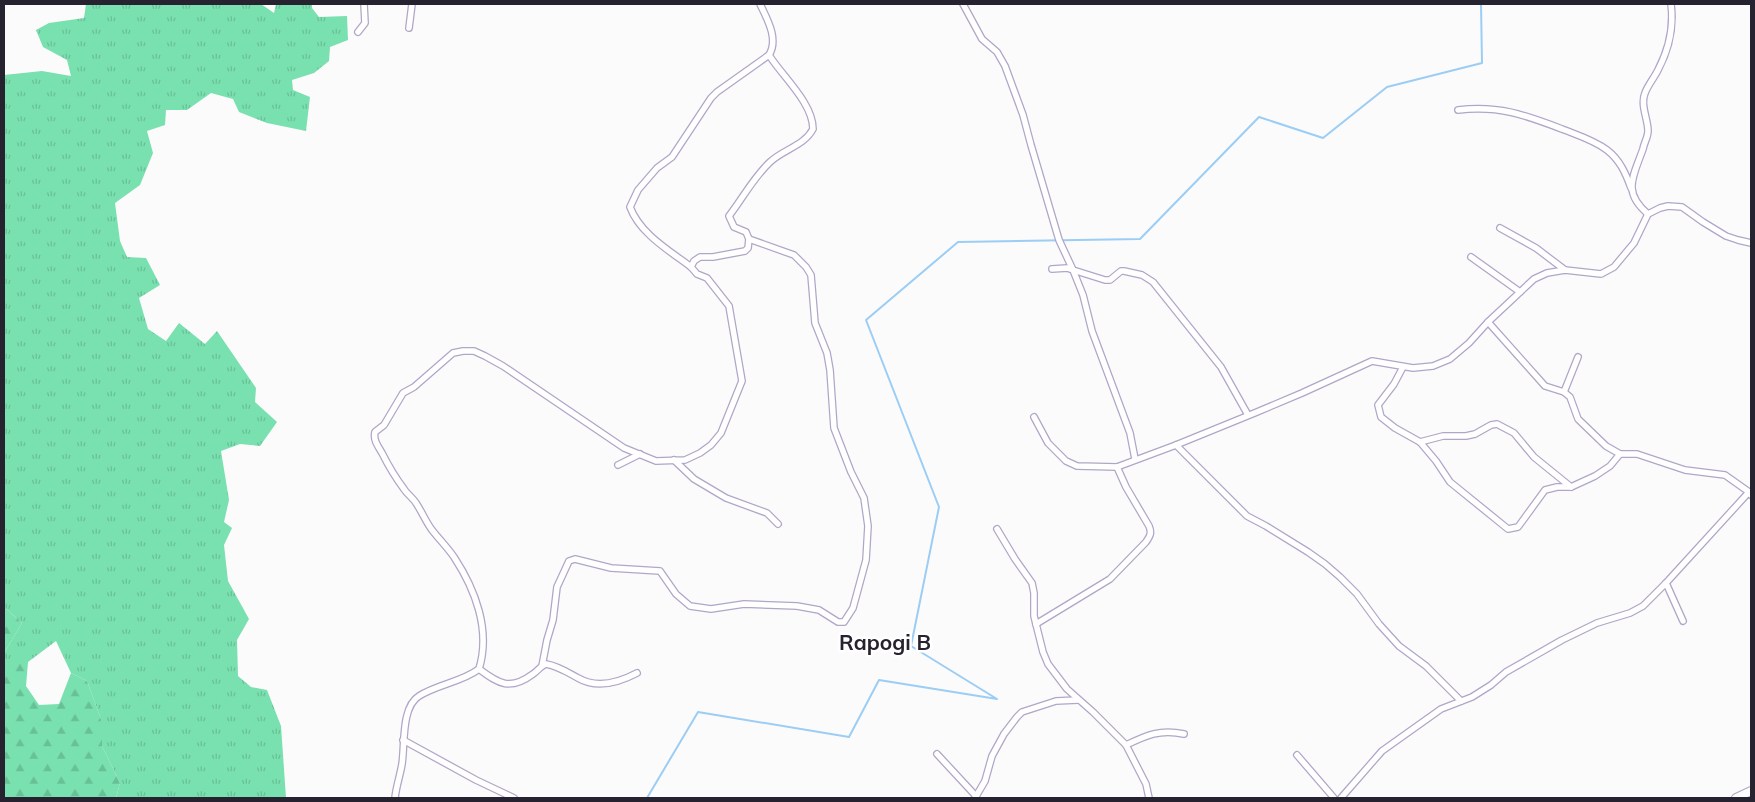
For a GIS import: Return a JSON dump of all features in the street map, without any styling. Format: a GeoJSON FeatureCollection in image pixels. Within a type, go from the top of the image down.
{"type":"FeatureCollection","features":[{"type":"Feature","properties":{"kind":"street"},"geometry":{"type":"LineString","coordinates":[[358,32],[365,23],[364,4]]}},
{"type":"Feature","properties":{"kind":"street"},"geometry":{"type":"LineString","coordinates":[[409,28],[412,4]]}},
{"type":"Feature","properties":{"kind":"street"},"geometry":{"type":"LineString","coordinates":[[395,798],[410,706],[413,701],[424,694],[479,669],[482,658],[482,634],[477,602],[453,556],[431,529],[416,503],[388,466],[374,438],[375,432],[384,425],[403,393],[414,387],[453,353],[474,351],[503,366],[624,448],[656,460],[684,460],[700,453],[711,445],[720,433],[742,381],[730,306],[707,278],[697,274],[691,267],[654,239],[634,217],[630,207],[638,190],[657,168],[672,158],[716,92],[769,54],[774,41],[760,4]]}},
{"type":"Feature","properties":{"kind":"street"},"geometry":{"type":"LineString","coordinates":[[963,4],[982,39],[998,52],[1005,66],[1023,115],[1059,240],[1074,270],[1083,295],[1092,331],[1130,433],[1135,459]]}},
{"type":"Feature","properties":{"kind":"street"},"geometry":{"type":"LineString","coordinates":[[1632,190],[1633,180],[1648,133],[1644,96],[1669,45],[1671,4]]}},
{"type":"Feature","properties":{"kind":"street"},"geometry":{"type":"LineString","coordinates":[[691,267],[694,261],[700,257],[713,257],[745,251],[748,248],[749,239],[746,232],[734,227],[729,216],[755,178],[776,157],[809,137],[813,129],[811,117],[794,86],[776,67],[769,54]]}},
{"type":"Feature","properties":{"kind":"street"},"geometry":{"type":"LineString","coordinates":[[1458,110],[1492,109],[1519,113],[1582,136],[1607,150],[1616,158],[1623,168],[1634,199],[1638,206],[1648,214]]}},
{"type":"Feature","properties":{"kind":"street"},"geometry":{"type":"LineString","coordinates":[[1034,417],[1048,443],[1066,461],[1077,466],[1116,466],[1176,445],[1302,393],[1372,361],[1403,367],[1433,366],[1450,359],[1469,343],[1488,322],[1534,279],[1547,273],[1565,270],[1601,274],[1614,267],[1634,243],[1648,214],[1668,206],[1682,206],[1726,236],[1751,243]]}},
{"type":"Feature","properties":{"kind":"street"},"geometry":{"type":"LineString","coordinates":[[1500,228],[1536,248],[1565,270]]}},
{"type":"Feature","properties":{"kind":"street"},"geometry":{"type":"LineString","coordinates":[[479,669],[493,680],[508,685],[534,674],[542,666],[553,620],[557,587],[569,561],[576,559],[611,568],[660,571],[676,594],[690,606],[711,609],[744,604],[796,606],[820,610],[838,622],[844,622],[854,608],[866,560],[868,526],[864,498],[851,472],[834,428],[830,370],[827,354],[815,323],[810,275],[806,266],[794,255],[749,239]]}},
{"type":"Feature","properties":{"kind":"street"},"geometry":{"type":"LineString","coordinates":[[1471,257],[1520,292]]}},
{"type":"Feature","properties":{"kind":"street"},"geometry":{"type":"LineString","coordinates":[[1052,269],[1067,268],[1105,280],[1110,280],[1121,271],[1124,271],[1142,275],[1153,282],[1221,367],[1248,415]]}},
{"type":"Feature","properties":{"kind":"street"},"geometry":{"type":"LineString","coordinates":[[1341,798],[1382,751],[1441,709],[1472,697],[1491,685],[1506,672],[1562,640],[1597,623],[1630,613],[1643,606],[1666,584],[1750,493],[1725,475],[1685,470],[1637,454],[1620,454],[1606,446],[1583,426],[1578,419],[1573,402],[1564,392],[1545,386],[1488,322]]}},
{"type":"Feature","properties":{"kind":"street"},"geometry":{"type":"LineString","coordinates":[[1564,392],[1578,357]]}},
{"type":"Feature","properties":{"kind":"street"},"geometry":{"type":"LineString","coordinates":[[1403,367],[1394,384],[1378,405],[1381,417],[1395,428],[1420,442],[1450,482],[1508,529],[1518,527],[1545,490],[1557,487],[1571,487],[1595,476],[1610,466],[1620,454]]}},
{"type":"Feature","properties":{"kind":"street"},"geometry":{"type":"LineString","coordinates":[[1420,442],[1443,436],[1475,434],[1491,425],[1497,424],[1514,434],[1534,457],[1571,487]]}},
{"type":"Feature","properties":{"kind":"street"},"geometry":{"type":"LineString","coordinates":[[1176,445],[1247,516],[1290,540],[1325,564],[1357,594],[1398,646],[1426,666],[1461,701]]}},
{"type":"Feature","properties":{"kind":"street"},"geometry":{"type":"LineString","coordinates":[[618,465],[640,454]]}},
{"type":"Feature","properties":{"kind":"street"},"geometry":{"type":"LineString","coordinates":[[674,460],[694,480],[726,498],[767,513],[778,524]]}},
{"type":"Feature","properties":{"kind":"street"},"geometry":{"type":"LineString","coordinates":[[1036,624],[1110,579],[1150,536],[1149,526],[1116,466]]}},
{"type":"Feature","properties":{"kind":"street"},"geometry":{"type":"LineString","coordinates":[[997,528],[1032,583],[1034,616],[1048,664],[1062,684],[1126,745],[1146,784],[1149,798]]}},
{"type":"Feature","properties":{"kind":"street"},"geometry":{"type":"LineString","coordinates":[[1666,584],[1683,621]]}},
{"type":"Feature","properties":{"kind":"street"},"geometry":{"type":"LineString","coordinates":[[542,666],[551,665],[587,683],[613,683],[637,673]]}},
{"type":"Feature","properties":{"kind":"street"},"geometry":{"type":"LineString","coordinates":[[937,754],[975,797],[985,781],[992,756],[1004,734],[1022,712],[1056,701],[1078,700]]}},
{"type":"Feature","properties":{"kind":"street"},"geometry":{"type":"LineString","coordinates":[[1126,745],[1156,732],[1184,734]]}},
{"type":"Feature","properties":{"kind":"street"},"geometry":{"type":"LineString","coordinates":[[403,740],[476,780],[514,798]]}},
{"type":"Feature","properties":{"kind":"street"},"geometry":{"type":"LineString","coordinates":[[1297,755],[1334,798]]}},
{"type":"Feature","properties":{"kind":"street"},"geometry":{"type":"LineString","coordinates":[[1736,798],[1751,791]]}},
{"type":"Feature","properties":{"kind":"green space"},"geometry":{"type":"Polygon","coordinates":[[[86,4],[261,4],[274,13],[276,4],[312,4],[312,8],[319,17],[347,16],[348,40],[330,47],[329,61],[314,73],[292,80],[293,90],[310,97],[306,131],[267,123],[239,112],[233,99],[211,93],[187,110],[166,110],[165,125],[147,131],[153,153],[140,185],[115,203],[120,241],[127,257],[146,258],[160,285],[139,298],[148,329],[166,341],[179,323],[205,344],[217,331],[256,388],[255,402],[277,422],[260,446],[240,444],[221,451],[229,500],[224,522],[232,528],[224,545],[228,581],[249,619],[237,640],[238,676],[251,687],[267,690],[281,726],[286,798],[116,798],[120,783],[102,746],[102,722],[87,681],[71,673],[56,641],[28,662],[4,662],[4,653],[22,623],[4,607],[4,75],[42,71],[71,76],[67,60],[43,47],[36,30],[49,23],[84,18],[86,4]]]}},
{"type":"Feature","properties":{"kind":"green space"},"geometry":{"type":"Polygon","coordinates":[[[4,607],[22,623],[4,653],[4,607]]]}},
{"type":"Feature","properties":{"kind":"green space"},"geometry":{"type":"Polygon","coordinates":[[[4,662],[28,662],[26,686],[39,705],[59,704],[71,673],[87,681],[102,722],[102,746],[120,783],[116,798],[4,798],[4,662]]]}},
{"type":"Feature","properties":{"kind":"waterway"},"geometry":{"type":"LineString","coordinates":[[647,798],[698,712],[849,737],[879,680],[997,699],[911,646],[939,507],[866,320],[958,242],[1140,239],[1259,117],[1323,138],[1387,87],[1482,63],[1481,4]]}},
{"type":"Feature","properties":{"kind":"district","name":"Rapogi B"},"geometry":{"type":"Point","coordinates":[885,643]}}]}
